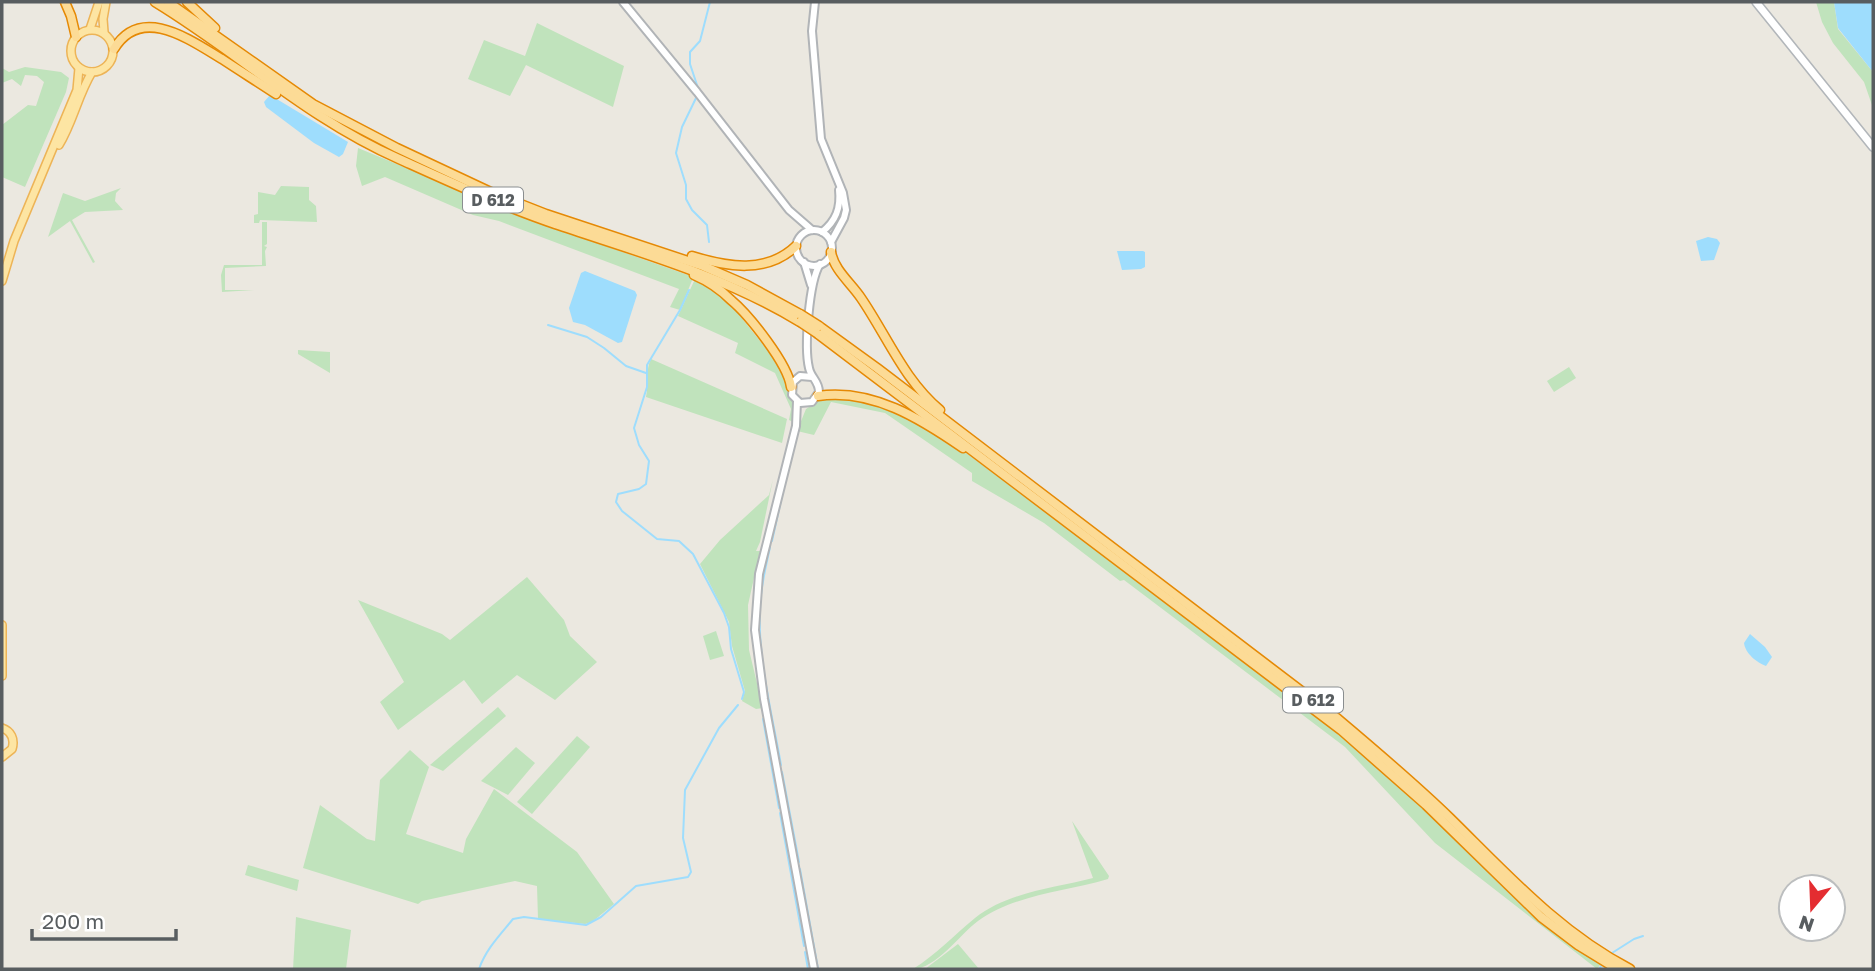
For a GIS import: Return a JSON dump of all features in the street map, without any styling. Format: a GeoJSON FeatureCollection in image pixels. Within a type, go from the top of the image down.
{"type":"FeatureCollection","features":[{"type":"Feature","properties":{"kind":"highway"},"geometry":{"type":"LineString","coordinates":[[65,2],[76,37]]}},
{"type":"Feature","properties":{"kind":"highway","name":"D 612"},"geometry":{"type":"LineString","coordinates":[[155,2],[302,106],[353,134],[519,211],[644,252],[735,287],[800,318]]}},
{"type":"Feature","properties":{"kind":"highway","name":"D 612"},"geometry":{"type":"LineString","coordinates":[[169,2],[353,134]]}},
{"type":"Feature","properties":{"kind":"highway"},"geometry":{"type":"LineString","coordinates":[[187,2],[254,62]]}},
{"type":"Feature","properties":{"kind":"highway"},"geometry":{"type":"LineString","coordinates":[[114,49],[126,34],[139,29],[158,28],[180,34],[322,123],[353,134]]}},
{"type":"Feature","properties":{"kind":"highway","name":"D 612"},"geometry":{"type":"LineString","coordinates":[[353,134],[363,131],[512,200],[723,274],[800,318],[1003,464],[1338,719],[1411,782],[1547,913],[1589,944],[1630,969]]}},
{"type":"Feature","properties":{"kind":"highway"},"geometry":{"type":"LineString","coordinates":[[618,237],[644,241],[716,263],[737,266],[775,261],[798,242]]}},
{"type":"Feature","properties":{"kind":"highway"},"geometry":{"type":"LineString","coordinates":[[644,252],[703,279],[729,298],[779,359],[791,387]]}},
{"type":"Feature","properties":{"kind":"highway"},"geometry":{"type":"LineString","coordinates":[[831,252],[834,262],[861,298],[917,387],[1003,464]]}},
{"type":"Feature","properties":{"kind":"highway","name":"D 612"},"geometry":{"type":"LineString","coordinates":[[818,330],[1341,730],[1409,789],[1541,917],[1578,945],[1617,969]]}},
{"type":"Feature","properties":{"kind":"highway"},"geometry":{"type":"LineString","coordinates":[[818,396],[828,394],[883,402],[942,434],[1013,480]]}},
{"type":"Feature","properties":{"kind":"main road"},"geometry":{"type":"LineString","coordinates":[[99,2],[90,29],[76,37],[71,51],[79,68],[92,72],[108,65],[114,49],[104,33],[106,2]]}},
{"type":"Feature","properties":{"kind":"main road"},"geometry":{"type":"LineString","coordinates":[[1756,2],[1873,147]]}},
{"type":"Feature","properties":{"kind":"main road"},"geometry":{"type":"LineString","coordinates":[[90,29],[104,33]]}},
{"type":"Feature","properties":{"kind":"main road"},"geometry":{"type":"LineString","coordinates":[[2,281],[15,241],[76,90],[79,68]]}},
{"type":"Feature","properties":{"kind":"main road"},"geometry":{"type":"LineString","coordinates":[[49,160],[71,123],[85,82],[92,72]]}},
{"type":"Feature","properties":{"kind":"main road"},"geometry":{"type":"LineString","coordinates":[[2,625],[2,676]]}},
{"type":"Feature","properties":{"kind":"main road"},"geometry":{"type":"LineString","coordinates":[[2,719],[3,728],[12,736],[13,745],[9,753],[2,757]]}},
{"type":"Feature","properties":{"kind":"street"},"geometry":{"type":"LineString","coordinates":[[623,2],[789,210],[812,230],[822,232],[831,242]]}},
{"type":"Feature","properties":{"kind":"street"},"geometry":{"type":"LineString","coordinates":[[804,262],[812,265],[827,260],[831,252],[831,242],[846,210],[843,193],[821,139],[812,31],[815,2]]}},
{"type":"Feature","properties":{"kind":"street"},"geometry":{"type":"LineString","coordinates":[[822,232],[830,226],[839,209],[838,185]]}},
{"type":"Feature","properties":{"kind":"street"},"geometry":{"type":"LineString","coordinates":[[789,210],[796,225],[798,255],[804,262],[811,286]]}},
{"type":"Feature","properties":{"kind":"street"},"geometry":{"type":"LineString","coordinates":[[798,242],[812,230]]}},
{"type":"Feature","properties":{"kind":"street"},"geometry":{"type":"LineString","coordinates":[[808,404],[797,401],[792,395],[791,387],[800,376],[807,354],[811,286],[820,264]]}},
{"type":"Feature","properties":{"kind":"street"},"geometry":{"type":"LineString","coordinates":[[796,426],[808,404],[818,396],[820,387],[812,377],[807,354]]}},
{"type":"Feature","properties":{"kind":"street"},"geometry":{"type":"LineString","coordinates":[[800,376],[812,377]]}},
{"type":"Feature","properties":{"kind":"street"},"geometry":{"type":"LineString","coordinates":[[797,401],[796,426],[759,574],[755,630],[764,699],[814,969]]}},
{"type":"Feature","properties":{"kind":"green space"},"geometry":{"type":"Polygon","coordinates":[[[1816,2],[1834,2],[1838,29],[1873,72],[1873,108],[1864,82],[1833,43],[1822,22],[1816,2]]]}},
{"type":"Feature","properties":{"kind":"green space"},"geometry":{"type":"Polygon","coordinates":[[[537,23],[624,66],[613,107],[526,65],[510,96],[468,79],[484,40],[525,56],[537,23]]]}},
{"type":"Feature","properties":{"kind":"green space"},"geometry":{"type":"Polygon","coordinates":[[[25,67],[61,72],[69,78],[66,92],[25,187],[2,177],[2,125],[28,105],[36,106],[44,82],[37,76],[25,75],[21,86],[12,79],[2,83],[2,68],[9,72],[25,67]]]}},
{"type":"Feature","properties":{"kind":"green space"},"geometry":{"type":"Polygon","coordinates":[[[358,148],[540,223],[688,275],[693,278],[680,310],[670,307],[679,289],[499,221],[473,215],[385,177],[362,186],[356,166],[358,148]]]}},
{"type":"Feature","properties":{"kind":"green space"},"geometry":{"type":"Polygon","coordinates":[[[281,186],[309,187],[309,200],[316,206],[317,222],[260,220],[259,223],[254,223],[254,215],[258,214],[258,192],[275,195],[281,186]]]}},
{"type":"Feature","properties":{"kind":"green space"},"geometry":{"type":"Polygon","coordinates":[[[121,188],[116,193],[115,201],[123,210],[85,212],[72,220],[95,262],[93,263],[70,221],[48,237],[63,193],[85,201],[121,188]]]}},
{"type":"Feature","properties":{"kind":"green space"},"geometry":{"type":"Polygon","coordinates":[[[262,222],[267,222],[267,244],[264,246],[267,247],[266,266],[225,268],[225,290],[254,290],[222,292],[221,275],[224,265],[262,265],[262,222]]]}},
{"type":"Feature","properties":{"kind":"green space"},"geometry":{"type":"Polygon","coordinates":[[[695,279],[729,302],[784,371],[794,405],[793,422],[789,420],[791,409],[775,373],[735,353],[738,343],[678,316],[695,279]]]}},
{"type":"Feature","properties":{"kind":"green space"},"geometry":{"type":"Polygon","coordinates":[[[298,350],[330,352],[330,373],[298,354],[298,350]]]}},
{"type":"Feature","properties":{"kind":"green space"},"geometry":{"type":"Polygon","coordinates":[[[651,359],[787,419],[782,443],[646,397],[651,359]]]}},
{"type":"Feature","properties":{"kind":"green space"},"geometry":{"type":"Polygon","coordinates":[[[1569,367],[1576,378],[1554,392],[1547,381],[1569,367]]]}},
{"type":"Feature","properties":{"kind":"green space"},"geometry":{"type":"Polygon","coordinates":[[[826,396],[884,405],[943,436],[1351,742],[1398,782],[1492,874],[1601,964],[1597,969],[1435,843],[1345,747],[1124,580],[1120,581],[1044,523],[972,481],[972,473],[885,413],[831,402],[814,435],[797,431],[806,409],[826,396]]]}},
{"type":"Feature","properties":{"kind":"green space"},"geometry":{"type":"Polygon","coordinates":[[[773,479],[756,551],[760,551],[748,605],[749,650],[763,708],[756,709],[742,701],[745,691],[732,646],[729,622],[700,564],[720,540],[769,495],[773,479]]]}},
{"type":"Feature","properties":{"kind":"green space"},"geometry":{"type":"Polygon","coordinates":[[[527,577],[564,620],[570,636],[597,662],[555,700],[517,675],[482,704],[464,680],[398,730],[380,702],[404,682],[358,600],[442,634],[450,640],[527,577]]]}},
{"type":"Feature","properties":{"kind":"green space"},"geometry":{"type":"Polygon","coordinates":[[[716,631],[724,656],[710,660],[703,636],[716,631]]]}},
{"type":"Feature","properties":{"kind":"green space"},"geometry":{"type":"Polygon","coordinates":[[[498,707],[506,716],[443,771],[430,765],[498,707]]]}},
{"type":"Feature","properties":{"kind":"green space"},"geometry":{"type":"Polygon","coordinates":[[[577,736],[590,747],[532,814],[517,802],[577,736]]]}},
{"type":"Feature","properties":{"kind":"green space"},"geometry":{"type":"Polygon","coordinates":[[[516,747],[535,763],[508,795],[481,781],[516,747]]]}},
{"type":"Feature","properties":{"kind":"green space"},"geometry":{"type":"Polygon","coordinates":[[[410,750],[429,767],[406,834],[463,853],[466,839],[494,789],[577,852],[614,904],[592,922],[585,924],[538,919],[537,886],[515,881],[418,904],[303,868],[320,805],[367,839],[375,841],[380,780],[410,750]]]}},
{"type":"Feature","properties":{"kind":"green space"},"geometry":{"type":"Polygon","coordinates":[[[1072,821],[1109,876],[1108,879],[1008,905],[978,921],[939,957],[913,969],[988,909],[1032,892],[1093,878],[1072,821]]]}},
{"type":"Feature","properties":{"kind":"green space"},"geometry":{"type":"Polygon","coordinates":[[[248,865],[299,880],[297,891],[245,875],[248,865]]]}},
{"type":"Feature","properties":{"kind":"green space"},"geometry":{"type":"Polygon","coordinates":[[[296,917],[351,930],[346,969],[293,969],[296,917]]]}},
{"type":"Feature","properties":{"kind":"green space"},"geometry":{"type":"Polygon","coordinates":[[[958,944],[979,969],[925,969],[958,944]]]}},
{"type":"Feature","properties":{"kind":"water"},"geometry":{"type":"Polygon","coordinates":[[[1834,2],[1873,2],[1873,72],[1838,28],[1834,2]]]}},
{"type":"Feature","properties":{"kind":"water"},"geometry":{"type":"Polygon","coordinates":[[[270,95],[348,142],[343,154],[339,157],[314,143],[266,107],[264,102],[270,95]]]}},
{"type":"Feature","properties":{"kind":"water"},"geometry":{"type":"Polygon","coordinates":[[[1708,237],[1717,239],[1720,243],[1714,260],[1701,261],[1696,241],[1708,237]]]}},
{"type":"Feature","properties":{"kind":"water"},"geometry":{"type":"Polygon","coordinates":[[[1117,251],[1145,252],[1145,267],[1122,270],[1117,251]]]}},
{"type":"Feature","properties":{"kind":"water"},"geometry":{"type":"Polygon","coordinates":[[[585,271],[635,291],[637,295],[622,342],[618,343],[585,325],[573,322],[569,308],[581,273],[585,271]]]}},
{"type":"Feature","properties":{"kind":"water"},"geometry":{"type":"Polygon","coordinates":[[[1750,634],[1772,657],[1766,666],[1755,660],[1747,650],[1744,643],[1750,634]]]}},
{"type":"Feature","properties":{"kind":"waterway"},"geometry":{"type":"LineString","coordinates":[[699,91],[690,64],[690,52],[700,41],[710,2]]}},
{"type":"Feature","properties":{"kind":"waterway"},"geometry":{"type":"LineString","coordinates":[[697,96],[682,127],[676,153],[686,185],[686,199],[692,210],[707,225],[709,242]]}},
{"type":"Feature","properties":{"kind":"waterway"},"geometry":{"type":"LineString","coordinates":[[689,290],[647,365],[647,387],[634,428],[639,445],[649,461],[646,484],[639,489],[618,494],[616,502],[622,511],[657,539],[679,541],[693,554],[729,627],[731,649],[744,692],[742,699]]}},
{"type":"Feature","properties":{"kind":"waterway"},"geometry":{"type":"LineString","coordinates":[[548,325],[587,337],[626,366],[646,373]]}},
{"type":"Feature","properties":{"kind":"waterway"},"geometry":{"type":"LineString","coordinates":[[772,541],[783,491]]}},
{"type":"Feature","properties":{"kind":"waterway"},"geometry":{"type":"LineString","coordinates":[[770,547],[761,590],[761,645],[781,765]]}},
{"type":"Feature","properties":{"kind":"waterway"},"geometry":{"type":"LineString","coordinates":[[479,969],[489,949],[513,919],[524,917],[586,925],[601,917],[636,886],[688,877],[691,872],[683,838],[685,790],[719,728],[738,705]]}},
{"type":"Feature","properties":{"kind":"waterway"},"geometry":{"type":"LineString","coordinates":[[763,719],[779,808]]}},
{"type":"Feature","properties":{"kind":"waterway"},"geometry":{"type":"LineString","coordinates":[[782,772],[799,862]]}},
{"type":"Feature","properties":{"kind":"waterway"},"geometry":{"type":"LineString","coordinates":[[780,813],[804,946]]}},
{"type":"Feature","properties":{"kind":"waterway"},"geometry":{"type":"LineString","coordinates":[[800,869],[818,969]]}},
{"type":"Feature","properties":{"kind":"waterway"},"geometry":{"type":"LineString","coordinates":[[1612,953],[1643,936]]}},
{"type":"Feature","properties":{"kind":"waterway"},"geometry":{"type":"LineString","coordinates":[[805,952],[808,969]]}}]}
